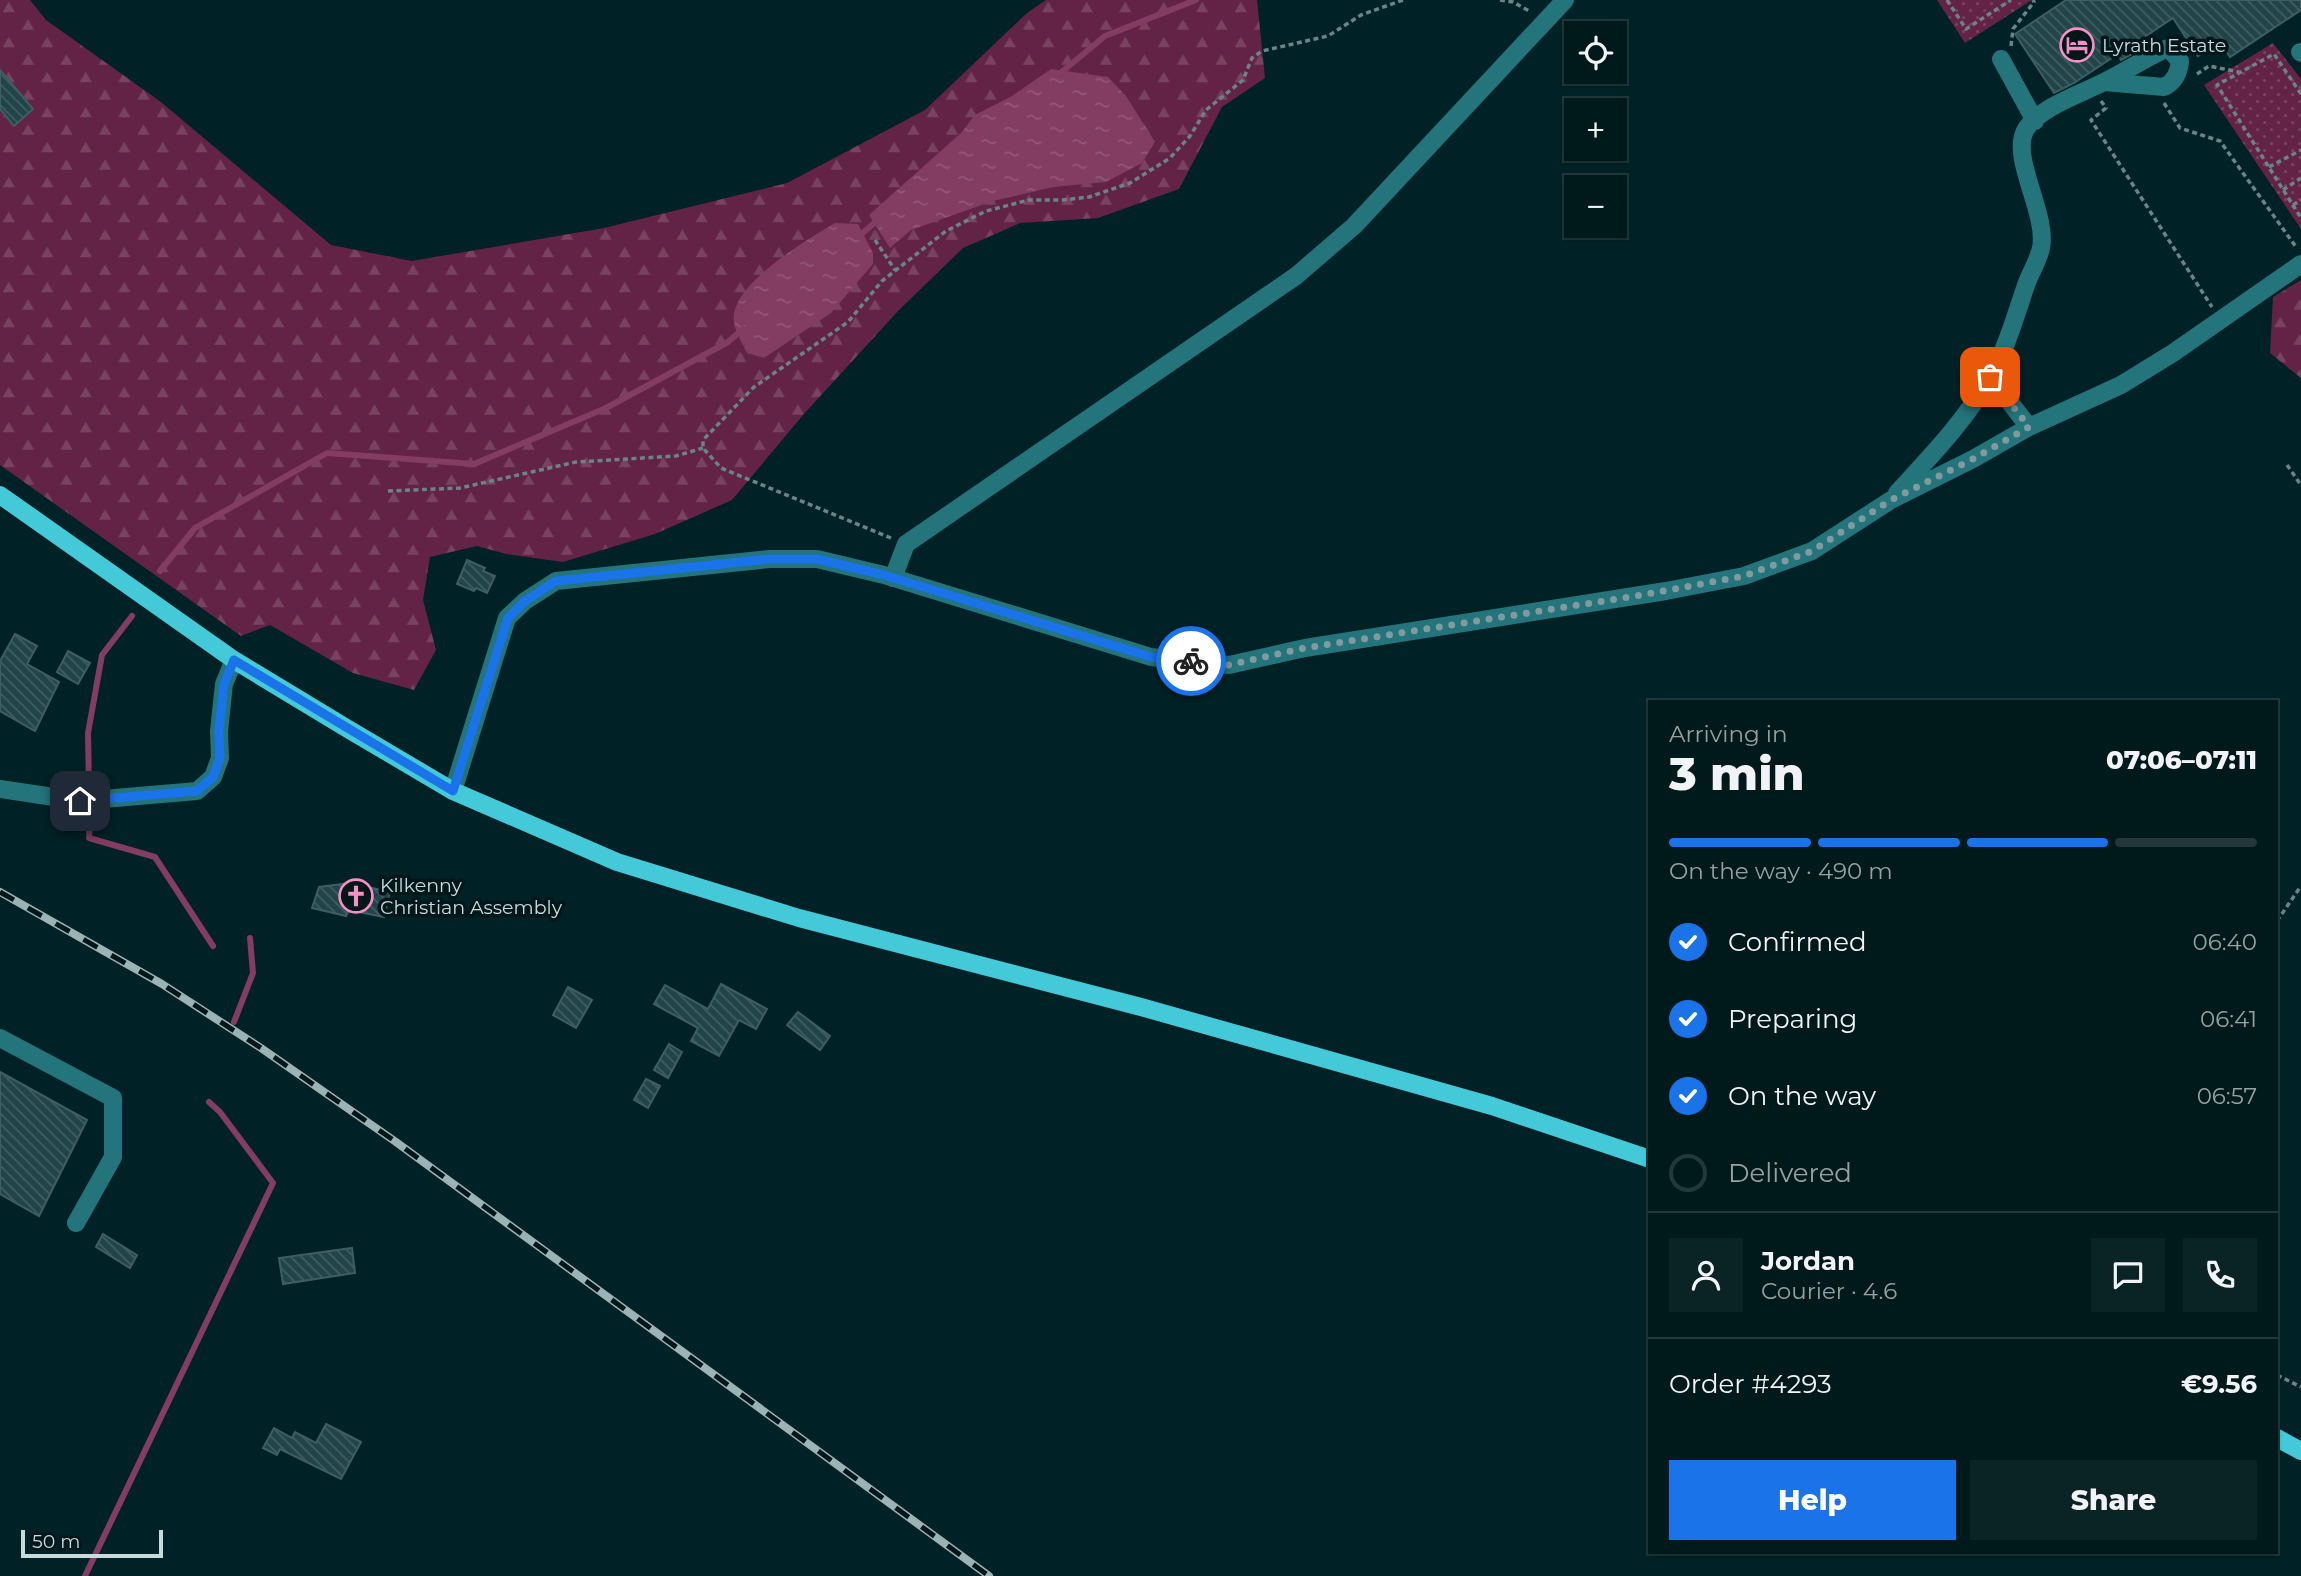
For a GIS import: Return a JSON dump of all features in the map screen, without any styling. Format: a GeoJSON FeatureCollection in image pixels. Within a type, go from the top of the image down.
{"type":"FeatureCollection","features":[{"type":"Feature","properties":{"kind":"main road"},"geometry":{"type":"LineString","coordinates":[[0,495],[234,660],[453,791],[617,862],[799,918],[1141,1007],[1492,1106],[1648,1158]]}},
{"type":"Feature","properties":{"kind":"main road"},"geometry":{"type":"LineString","coordinates":[[2278,1439],[2301,1451]]}},
{"type":"Feature","properties":{"kind":"street"},"geometry":{"type":"LineString","coordinates":[[893,578],[906,544],[1296,276],[1354,226],[1564,0]]}},
{"type":"Feature","properties":{"kind":"street"},"geometry":{"type":"LineString","coordinates":[[1891,500],[1949,434],[1990,377],[2008,338],[2041,248],[2040,224],[2021,145],[2026,129],[2055,105],[2168,48],[2180,61],[2177,76],[2171,84],[2154,88],[2128,83],[2098,85]]}},
{"type":"Feature","properties":{"kind":"street"},"geometry":{"type":"LineString","coordinates":[[2001,59],[2035,121]]}},
{"type":"Feature","properties":{"kind":"street"},"geometry":{"type":"LineString","coordinates":[[453,791],[508,618],[525,601],[556,581],[770,559],[817,559],[893,578],[1151,657],[1229,665],[1305,648],[1744,576],[1812,551],[1891,500],[1973,459],[2029,427],[2121,385],[2221,321],[2301,264]]}},
{"type":"Feature","properties":{"kind":"street"},"geometry":{"type":"LineString","coordinates":[[1990,377],[2029,427]]}},
{"type":"Feature","properties":{"kind":"street"},"geometry":{"type":"LineString","coordinates":[[0,789],[80,801],[197,791],[213,777],[220,758],[219,731],[224,684],[234,660]]}},
{"type":"Feature","properties":{"kind":"street"},"geometry":{"type":"LineString","coordinates":[[0,1038],[113,1098],[113,1157],[76,1223]]}},
{"type":"Feature","properties":{"kind":"path"},"geometry":{"type":"LineString","coordinates":[[906,544],[720,468],[703,448],[703,440],[754,387],[848,322],[882,281],[946,231],[986,211],[1028,200],[1089,197],[1130,183],[1170,158],[1190,136],[1206,110],[1243,80],[1252,58],[1262,51],[1328,36],[1361,15],[1403,0]]}},
{"type":"Feature","properties":{"kind":"path"},"geometry":{"type":"LineString","coordinates":[[1500,0],[1513,2],[1545,20]]}},
{"type":"Feature","properties":{"kind":"path"},"geometry":{"type":"LineString","coordinates":[[1947,0],[1966,29],[2011,0]]}},
{"type":"Feature","properties":{"kind":"path"},"geometry":{"type":"LineString","coordinates":[[2013,29],[2033,0]]}},
{"type":"Feature","properties":{"kind":"path"},"geometry":{"type":"LineString","coordinates":[[2301,94],[2274,54],[2217,85],[2301,218]]}},
{"type":"Feature","properties":{"kind":"path"},"geometry":{"type":"LineString","coordinates":[[2177,76],[2186,81],[2209,66],[2241,72]]}},
{"type":"Feature","properties":{"kind":"path"},"geometry":{"type":"LineString","coordinates":[[2098,85],[2106,108],[2091,120],[2221,321]]}},
{"type":"Feature","properties":{"kind":"path"},"geometry":{"type":"LineString","coordinates":[[2154,88],[2180,128],[2220,141],[2301,254]]}},
{"type":"Feature","properties":{"kind":"path"},"geometry":{"type":"LineString","coordinates":[[2269,167],[2301,150]]}},
{"type":"Feature","properties":{"kind":"path"},"geometry":{"type":"LineString","coordinates":[[2283,190],[2301,178]]}},
{"type":"Feature","properties":{"kind":"path"},"geometry":{"type":"LineString","coordinates":[[2293,205],[2301,200]]}},
{"type":"Feature","properties":{"kind":"path"},"geometry":{"type":"LineString","coordinates":[[875,240],[895,270]]}},
{"type":"Feature","properties":{"kind":"path"},"geometry":{"type":"LineString","coordinates":[[388,491],[460,488],[576,462],[676,456],[703,448]]}},
{"type":"Feature","properties":{"kind":"path"},"geometry":{"type":"LineString","coordinates":[[2287,466],[2301,485]]}},
{"type":"Feature","properties":{"kind":"path"},"geometry":{"type":"LineString","coordinates":[[2278,920],[2301,886]]}},
{"type":"Feature","properties":{"kind":"path"},"geometry":{"type":"LineString","coordinates":[[2278,1376],[2301,1387]]}},
{"type":"Feature","properties":{"kind":"green space"},"geometry":{"type":"Polygon","coordinates":[[[0,0],[30,0],[46,20],[161,102],[331,245],[412,261],[604,228],[787,183],[925,110],[1027,13],[1046,0],[1257,0],[1265,78],[1222,107],[1179,189],[1098,218],[1020,223],[963,248],[898,311],[803,415],[732,500],[655,534],[563,562],[506,554],[477,546],[430,557],[423,600],[436,650],[414,690],[353,673],[270,625],[241,636],[0,465],[0,0]]]}},
{"type":"Feature","properties":{"kind":"green space"},"geometry":{"type":"Polygon","coordinates":[[[1937,0],[2032,0],[1965,43],[1937,0]]]}},
{"type":"Feature","properties":{"kind":"green space"},"geometry":{"type":"Polygon","coordinates":[[[2273,43],[2301,79],[2301,229],[2204,85],[2273,43]]]}},
{"type":"Feature","properties":{"kind":"green space"},"geometry":{"type":"Polygon","coordinates":[[[2301,280],[2301,378],[2270,353],[2273,297],[2301,280]]]}},
{"type":"Feature","properties":{"kind":"water"},"geometry":{"type":"Polygon","coordinates":[[[1051,69],[1108,77],[1126,96],[1155,142],[1142,163],[1106,182],[1053,187],[993,201],[911,230],[890,248],[869,215],[961,133],[975,115],[1012,96],[1051,69]]]}},
{"type":"Feature","properties":{"kind":"water"},"geometry":{"type":"Polygon","coordinates":[[[835,223],[858,224],[873,253],[873,264],[831,313],[764,358],[747,353],[734,322],[736,308],[743,294],[772,265],[835,223]]]}},
{"type":"Feature","properties":{"kind":"building","name":"Lyrath Estate"},"geometry":{"type":"Polygon","coordinates":[[[2066,0],[2301,0],[2301,10],[2230,57],[2220,41],[2198,56],[2173,18],[2137,42],[2141,49],[2121,60],[2118,54],[2054,93],[2015,34],[2066,0]]]}},
{"type":"Feature","properties":{"kind":"building"},"geometry":{"type":"Polygon","coordinates":[[[0,70],[33,109],[14,126],[0,109],[0,70]]]}},
{"type":"Feature","properties":{"kind":"building"},"geometry":{"type":"Polygon","coordinates":[[[467,560],[495,576],[487,593],[457,584],[467,560]]]}},
{"type":"Feature","properties":{"kind":"building"},"geometry":{"type":"Polygon","coordinates":[[[15,634],[37,646],[27,664],[59,682],[35,731],[0,711],[0,661],[15,634]]]}},
{"type":"Feature","properties":{"kind":"building"},"geometry":{"type":"Polygon","coordinates":[[[68,651],[90,663],[78,684],[57,672],[68,651]]]}},
{"type":"Feature","properties":{"kind":"building"},"geometry":{"type":"Polygon","coordinates":[[[350,883],[390,892],[384,917],[349,910],[346,916],[312,908],[319,887],[350,883]]]}},
{"type":"Feature","properties":{"kind":"building"},"geometry":{"type":"Polygon","coordinates":[[[721,984],[767,1009],[756,1029],[739,1020],[719,1056],[691,1041],[698,1028],[654,1004],[665,985],[708,1009],[721,984]]]}},
{"type":"Feature","properties":{"kind":"building"},"geometry":{"type":"Polygon","coordinates":[[[568,987],[592,1000],[576,1028],[553,1015],[568,987]]]}},
{"type":"Feature","properties":{"kind":"building"},"geometry":{"type":"Polygon","coordinates":[[[798,1012],[830,1036],[820,1050],[787,1025],[798,1012]]]}},
{"type":"Feature","properties":{"kind":"building"},"geometry":{"type":"Polygon","coordinates":[[[669,1044],[682,1052],[668,1078],[654,1070],[669,1044]]]}},
{"type":"Feature","properties":{"kind":"building"},"geometry":{"type":"Polygon","coordinates":[[[0,1072],[87,1120],[39,1216],[0,1194],[0,1072]]]}},
{"type":"Feature","properties":{"kind":"building"},"geometry":{"type":"Polygon","coordinates":[[[646,1079],[660,1086],[648,1108],[634,1100],[646,1079]]]}},
{"type":"Feature","properties":{"kind":"building"},"geometry":{"type":"Polygon","coordinates":[[[103,1234],[137,1255],[130,1268],[96,1247],[103,1234]]]}},
{"type":"Feature","properties":{"kind":"building"},"geometry":{"type":"Polygon","coordinates":[[[352,1248],[355,1273],[283,1284],[279,1258],[352,1248]]]}},
{"type":"Feature","properties":{"kind":"building"},"geometry":{"type":"Polygon","coordinates":[[[326,1424],[361,1442],[341,1479],[280,1449],[277,1455],[263,1448],[274,1428],[292,1438],[295,1432],[316,1443],[326,1424]]]}},
{"type":"Feature","properties":{"kind":"waterway"},"geometry":{"type":"LineString","coordinates":[[1057,76],[1105,36],[1196,0]]}},
{"type":"Feature","properties":{"kind":"waterway"},"geometry":{"type":"LineString","coordinates":[[858,237],[879,219]]}},
{"type":"Feature","properties":{"kind":"waterway"},"geometry":{"type":"LineString","coordinates":[[160,571],[195,528],[327,453],[474,464],[606,408],[728,342],[743,329]]}},
{"type":"Feature","properties":{"kind":"waterway"},"geometry":{"type":"LineString","coordinates":[[89,788],[88,733],[102,655],[132,616]]}},
{"type":"Feature","properties":{"kind":"waterway"},"geometry":{"type":"LineString","coordinates":[[90,816],[89,838],[155,857],[213,946]]}},
{"type":"Feature","properties":{"kind":"waterway"},"geometry":{"type":"LineString","coordinates":[[234,1022],[253,973],[250,938]]}},
{"type":"Feature","properties":{"kind":"waterway"},"geometry":{"type":"LineString","coordinates":[[85,1576],[273,1183],[220,1112],[209,1102]]}},
{"type":"Feature","properties":{"kind":"railway"},"geometry":{"type":"LineString","coordinates":[[0,892],[162,984],[261,1048],[396,1142],[989,1576]]}},
{"type":"Feature","properties":{"kind":"way so far"},"geometry":{"type":"LineString","coordinates":[[1191,661],[1229,665],[1305,648],[1642,595],[1744,576],[1812,551],[1891,500],[1973,459],[2029,427],[1990,377]]}},
{"type":"Feature","properties":{"kind":"place","name":"Lyrath Estate"},"geometry":{"type":"Point","coordinates":[2077,45]}},
{"type":"Feature","properties":{"kind":"place","name":"Kilkenny Christian Assembly"},"geometry":{"type":"Point","coordinates":[356,896]}},
{"type":"Feature","properties":{"kind":"route"},"geometry":{"type":"LineString","coordinates":[[80,801],[197,791],[213,777],[220,758],[219,731],[224,684],[234,660],[453,791],[508,618],[525,601],[556,581],[770,559],[817,559],[884,575],[1151,657],[1191,661]]}}]}
